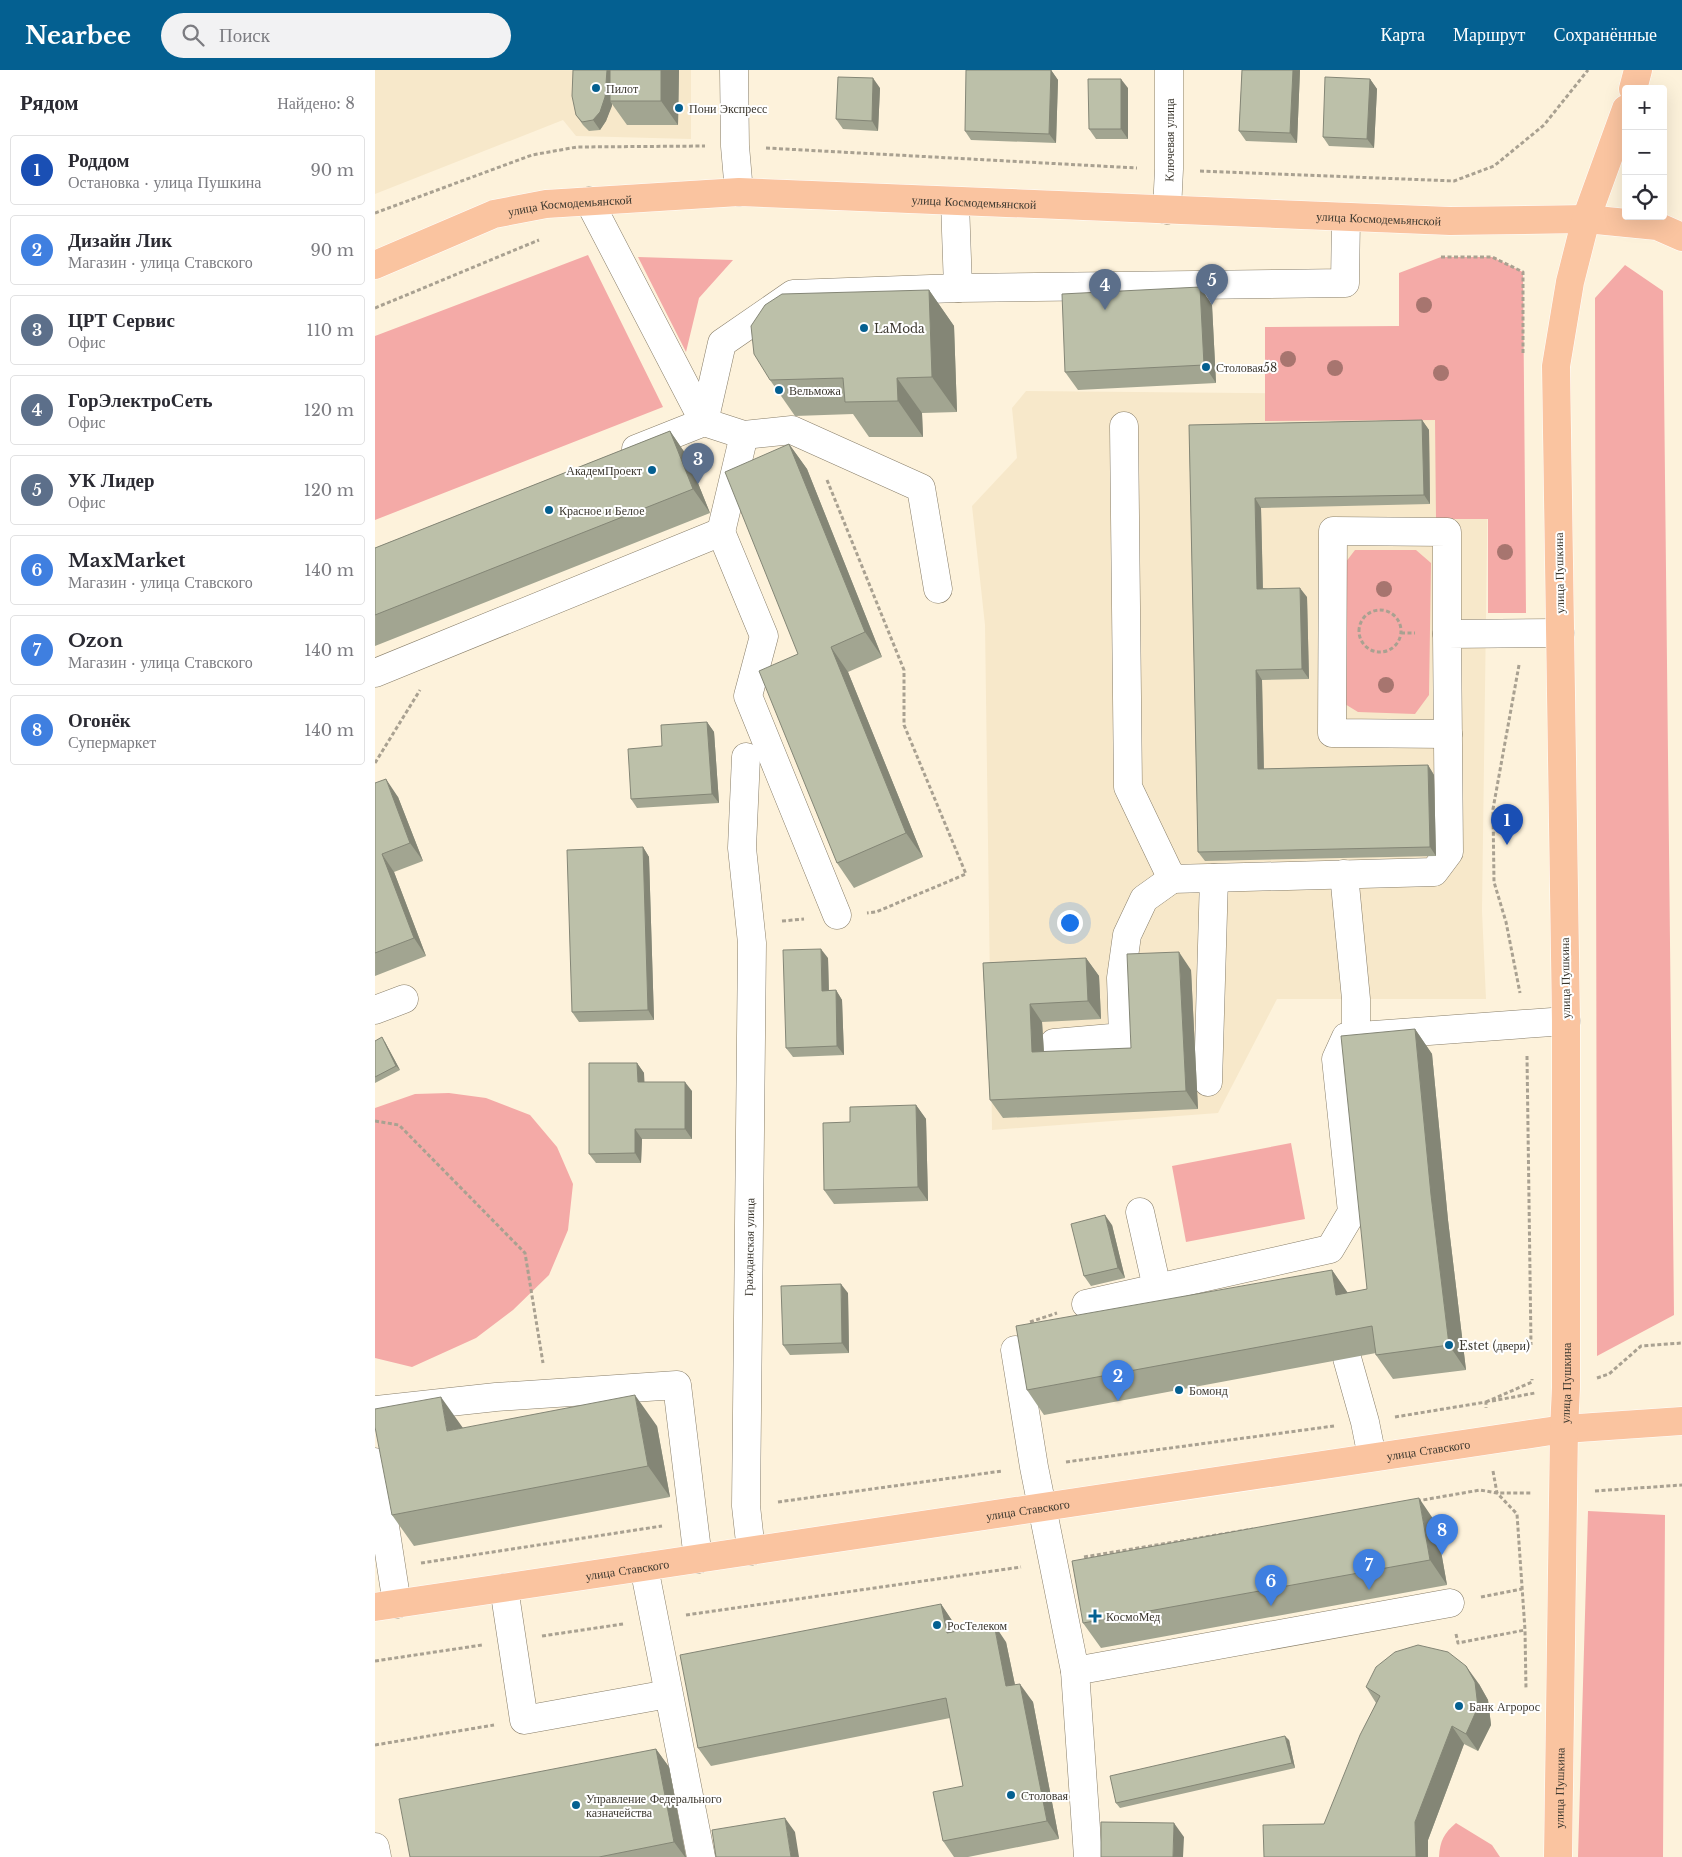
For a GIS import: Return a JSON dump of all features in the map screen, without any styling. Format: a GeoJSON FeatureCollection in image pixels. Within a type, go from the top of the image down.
{"type":"FeatureCollection","features":[{"type":"Feature","properties":{"kind":"main road"},"geometry":{"type":"LineString","coordinates":[[1634,85],[1638,70]]}},
{"type":"Feature","properties":{"kind":"main road","name":"улица Пушкина"},"geometry":{"type":"LineString","coordinates":[[1558,1857],[1566,1388],[1566,1021],[1556,366],[1570,282],[1586,219],[1622,120]]}},
{"type":"Feature","properties":{"kind":"main road","name":"улица Космодемьянской"},"geometry":{"type":"LineString","coordinates":[[375,265],[494,214],[545,204],[739,192],[1346,218],[1450,221],[1586,219],[1657,226],[1682,237]]}},
{"type":"Feature","properties":{"kind":"main road","name":"улица Ставского"},"geometry":{"type":"LineString","coordinates":[[386,1606],[1564,1428],[1682,1421]]}},
{"type":"Feature","properties":{"kind":"street"},"geometry":{"type":"LineString","coordinates":[[734,70],[735,146],[739,192]]}},
{"type":"Feature","properties":{"kind":"street","name":"Ключевая улица"},"geometry":{"type":"LineString","coordinates":[[1167,210],[1169,70]]}},
{"type":"Feature","properties":{"kind":"street"},"geometry":{"type":"LineString","coordinates":[[589,201],[704,422]]}},
{"type":"Feature","properties":{"kind":"street"},"geometry":{"type":"LineString","coordinates":[[955,202],[957,288]]}},
{"type":"Feature","properties":{"kind":"street"},"geometry":{"type":"LineString","coordinates":[[704,422],[722,343],[793,294],[957,288],[1345,283],[1346,218]]}},
{"type":"Feature","properties":{"kind":"street"},"geometry":{"type":"LineString","coordinates":[[613,458],[704,422],[744,435],[793,430],[921,488],[938,589]]}},
{"type":"Feature","properties":{"kind":"street"},"geometry":{"type":"LineString","coordinates":[[1124,426],[1128,787],[1172,879]]}},
{"type":"Feature","properties":{"kind":"street"},"geometry":{"type":"LineString","coordinates":[[744,435],[721,532],[764,636],[748,696],[837,915]]}},
{"type":"Feature","properties":{"kind":"street"},"geometry":{"type":"LineString","coordinates":[[1054,1042],[1123,1037],[1121,978],[1127,935],[1144,899],[1172,879],[1434,872],[1449,852],[1447,532],[1333,531],[1332,733],[1447,734]]}},
{"type":"Feature","properties":{"kind":"street"},"geometry":{"type":"LineString","coordinates":[[375,673],[721,532]]}},
{"type":"Feature","properties":{"kind":"street"},"geometry":{"type":"LineString","coordinates":[[1447,634],[1560,633]]}},
{"type":"Feature","properties":{"kind":"street","name":"Гражданская улица"},"geometry":{"type":"LineString","coordinates":[[745,757],[742,848],[752,943],[746,1506],[751,1551]]}},
{"type":"Feature","properties":{"kind":"street"},"geometry":{"type":"LineString","coordinates":[[1344,874],[1356,999],[1356,1036]]}},
{"type":"Feature","properties":{"kind":"street"},"geometry":{"type":"LineString","coordinates":[[1208,1082],[1214,878]]}},
{"type":"Feature","properties":{"kind":"street"},"geometry":{"type":"LineString","coordinates":[[375,1010],[404,998]]}},
{"type":"Feature","properties":{"kind":"street"},"geometry":{"type":"LineString","coordinates":[[1334,1278],[1330,1249],[1352,1212],[1336,1059],[1346,1037],[1566,1021]]}},
{"type":"Feature","properties":{"kind":"street"},"geometry":{"type":"LineString","coordinates":[[1140,1212],[1157,1288]]}},
{"type":"Feature","properties":{"kind":"street"},"geometry":{"type":"LineString","coordinates":[[1086,1304],[1330,1249]]}},
{"type":"Feature","properties":{"kind":"street"},"geometry":{"type":"LineString","coordinates":[[1015,1350],[1034,1467],[1075,1671],[1088,1857]]}},
{"type":"Feature","properties":{"kind":"street"},"geometry":{"type":"LineString","coordinates":[[1347,1358],[1365,1422],[1372,1458]]}},
{"type":"Feature","properties":{"kind":"street"},"geometry":{"type":"LineString","coordinates":[[375,1410],[496,1397],[677,1385],[698,1559]]}},
{"type":"Feature","properties":{"kind":"street"},"geometry":{"type":"LineString","coordinates":[[375,1462],[391,1568],[386,1606]]}},
{"type":"Feature","properties":{"kind":"street"},"geometry":{"type":"LineString","coordinates":[[643,1567],[701,1857]]}},
{"type":"Feature","properties":{"kind":"street"},"geometry":{"type":"LineString","coordinates":[[504,1588],[524,1720],[667,1694]]}},
{"type":"Feature","properties":{"kind":"street"},"geometry":{"type":"LineString","coordinates":[[1075,1671],[1449,1603]]}},
{"type":"Feature","properties":{"kind":"street"},"geometry":{"type":"LineString","coordinates":[[375,1847],[377,1857]]}},
{"type":"Feature","properties":{"kind":"path"},"geometry":{"type":"LineString","coordinates":[[1454,181],[1494,166],[1544,125],[1588,70]]}},
{"type":"Feature","properties":{"kind":"path"},"geometry":{"type":"LineString","coordinates":[[375,308],[543,238]]}},
{"type":"Feature","properties":{"kind":"path"},"geometry":{"type":"LineString","coordinates":[[1441,257],[1492,257],[1523,272],[1523,360]]}},
{"type":"Feature","properties":{"kind":"path"},"geometry":{"type":"LineString","coordinates":[[752,943],[782,921],[876,912],[967,874],[904,725],[904,670],[826,479]]}},
{"type":"Feature","properties":{"kind":"path"},"geometry":{"type":"LineString","coordinates":[[1379,611],[1386,611],[1392,615],[1400,626],[1399,639],[1391,649],[1385,652],[1365,647],[1359,635],[1361,622],[1372,612],[1379,611]]}},
{"type":"Feature","properties":{"kind":"path"},"geometry":{"type":"LineString","coordinates":[[1523,633],[1516,684],[1493,809],[1494,882],[1506,922],[1527,1025],[1531,1352]]}},
{"type":"Feature","properties":{"kind":"path"},"geometry":{"type":"LineString","coordinates":[[375,763],[449,643]]}},
{"type":"Feature","properties":{"kind":"path"},"geometry":{"type":"LineString","coordinates":[[375,1121],[399,1125],[525,1253],[548,1394]]}},
{"type":"Feature","properties":{"kind":"path"},"geometry":{"type":"LineString","coordinates":[[1015,1350],[1015,1326],[1086,1304]]}},
{"type":"Feature","properties":{"kind":"path"},"geometry":{"type":"LineString","coordinates":[[746,1506],[1365,1422],[1486,1402],[1532,1382],[1532,1372]]}},
{"type":"Feature","properties":{"kind":"path"},"geometry":{"type":"LineString","coordinates":[[1486,1402],[1487,1440],[1497,1493],[1517,1514],[1525,1630],[1526,1690]]}},
{"type":"Feature","properties":{"kind":"path"},"geometry":{"type":"LineString","coordinates":[[1412,1502],[1479,1490],[1497,1493]]}},
{"type":"Feature","properties":{"kind":"path"},"geometry":{"type":"LineString","coordinates":[[391,1568],[693,1521]]}},
{"type":"Feature","properties":{"kind":"path"},"geometry":{"type":"LineString","coordinates":[[375,1661],[1054,1562],[1257,1528]]}},
{"type":"Feature","properties":{"kind":"path"},"geometry":{"type":"LineString","coordinates":[[375,1745],[524,1720]]}},
{"type":"Feature","properties":{"kind":"shaded area"},"geometry":{"type":"Polygon","coordinates":[[[375,70],[691,70],[691,139],[576,136],[563,120],[375,194],[375,70]]]}},
{"type":"Feature","properties":{"kind":"shaded area"},"geometry":{"type":"Polygon","coordinates":[[[588,255],[663,407],[375,520],[375,336],[588,255]]]}},
{"type":"Feature","properties":{"kind":"shaded area"},"geometry":{"type":"Polygon","coordinates":[[[638,257],[733,260],[699,298],[686,352],[638,257]]]}},
{"type":"Feature","properties":{"kind":"shaded area"},"geometry":{"type":"Polygon","coordinates":[[[1441,257],[1492,257],[1523,272],[1526,613],[1488,613],[1488,519],[1436,519],[1435,420],[1265,421],[1265,327],[1399,326],[1399,273],[1441,257]]]}},
{"type":"Feature","properties":{"kind":"shaded area"},"geometry":{"type":"Polygon","coordinates":[[[1625,265],[1663,291],[1674,1315],[1597,1356],[1595,298],[1625,265]]]}},
{"type":"Feature","properties":{"kind":"shaded area"},"geometry":{"type":"Polygon","coordinates":[[[1026,391],[1489,395],[1482,911],[1486,999],[1277,999],[1218,1113],[992,1130],[985,625],[972,506],[1017,458],[1012,408],[1026,391]]]}},
{"type":"Feature","properties":{"kind":"shaded area"},"geometry":{"type":"Polygon","coordinates":[[[1355,550],[1416,550],[1431,563],[1429,695],[1415,714],[1358,712],[1340,701],[1339,571],[1355,550]]]}},
{"type":"Feature","properties":{"kind":"shaded area"},"geometry":{"type":"Polygon","coordinates":[[[449,1093],[486,1098],[530,1115],[557,1147],[573,1184],[568,1230],[549,1275],[513,1310],[476,1338],[412,1367],[375,1358],[375,1108],[415,1094],[449,1093]]]}},
{"type":"Feature","properties":{"kind":"shaded area"},"geometry":{"type":"Polygon","coordinates":[[[1291,1143],[1305,1219],[1186,1242],[1172,1166],[1291,1143]]]}},
{"type":"Feature","properties":{"kind":"shaded area"},"geometry":{"type":"Polygon","coordinates":[[[1588,1511],[1665,1515],[1663,1857],[1578,1857],[1588,1511]]]}},
{"type":"Feature","properties":{"kind":"shaded area"},"geometry":{"type":"Polygon","coordinates":[[[1456,1823],[1492,1845],[1500,1857],[1439,1857],[1443,1838],[1456,1823]]]}},
{"type":"Feature","properties":{"kind":"building","name":"Пилот"},"geometry":{"type":"Polygon","coordinates":[[[573,70],[607,70],[605,97],[600,112],[593,120],[582,122],[576,115],[572,96],[573,70]]]}},
{"type":"Feature","properties":{"kind":"building"},"geometry":{"type":"Polygon","coordinates":[[[610,70],[661,70],[661,101],[610,101],[610,70]]]}},
{"type":"Feature","properties":{"kind":"building"},"geometry":{"type":"Polygon","coordinates":[[[966,70],[1051,70],[1049,134],[965,131],[966,70]]]}},
{"type":"Feature","properties":{"kind":"building"},"geometry":{"type":"Polygon","coordinates":[[[1242,70],[1293,70],[1290,133],[1239,131],[1242,70]]]}},
{"type":"Feature","properties":{"kind":"building"},"geometry":{"type":"Polygon","coordinates":[[[838,77],[873,78],[872,121],[836,119],[838,77]]]}},
{"type":"Feature","properties":{"kind":"building"},"geometry":{"type":"Polygon","coordinates":[[[1325,77],[1370,79],[1367,139],[1323,137],[1325,77]]]}},
{"type":"Feature","properties":{"kind":"building"},"geometry":{"type":"Polygon","coordinates":[[[1088,79],[1121,79],[1121,129],[1089,129],[1088,79]]]}},
{"type":"Feature","properties":{"kind":"building"},"geometry":{"type":"Polygon","coordinates":[[[1200,287],[1204,365],[1065,372],[1062,294],[1200,287]]]}},
{"type":"Feature","properties":{"kind":"building"},"geometry":{"type":"Polygon","coordinates":[[[929,290],[932,377],[897,378],[898,401],[845,402],[843,378],[770,380],[754,354],[751,326],[765,305],[782,294],[929,290]]]}},
{"type":"Feature","properties":{"kind":"building"},"geometry":{"type":"Polygon","coordinates":[[[1422,420],[1424,495],[1255,498],[1257,589],[1300,588],[1302,669],[1256,670],[1258,769],[1428,765],[1430,847],[1198,852],[1189,425],[1422,420]]]}},
{"type":"Feature","properties":{"kind":"building"},"geometry":{"type":"Polygon","coordinates":[[[670,431],[693,489],[375,615],[375,548],[670,431]]]}},
{"type":"Feature","properties":{"kind":"building"},"geometry":{"type":"Polygon","coordinates":[[[789,444],[865,632],[831,647],[906,833],[837,863],[759,671],[798,654],[725,472],[789,444]]]}},
{"type":"Feature","properties":{"kind":"building"},"geometry":{"type":"Polygon","coordinates":[[[707,722],[712,794],[631,799],[628,749],[662,746],[661,725],[707,722]]]}},
{"type":"Feature","properties":{"kind":"building"},"geometry":{"type":"Polygon","coordinates":[[[386,779],[410,843],[382,854],[414,938],[375,953],[375,783],[386,779]]]}},
{"type":"Feature","properties":{"kind":"building"},"geometry":{"type":"Polygon","coordinates":[[[643,847],[648,1010],[572,1012],[567,850],[643,847]]]}},
{"type":"Feature","properties":{"kind":"building"},"geometry":{"type":"Polygon","coordinates":[[[821,949],[822,991],[836,990],[837,1046],[786,1048],[783,950],[821,949]]]}},
{"type":"Feature","properties":{"kind":"building"},"geometry":{"type":"Polygon","coordinates":[[[1179,952],[1186,1091],[990,1100],[983,963],[1086,958],[1088,1001],[1030,1004],[1032,1052],[1131,1048],[1127,954],[1179,952]]]}},
{"type":"Feature","properties":{"kind":"building"},"geometry":{"type":"Polygon","coordinates":[[[1415,1029],[1431,1195],[1449,1345],[1376,1355],[1372,1326],[1027,1390],[1016,1326],[1332,1270],[1336,1295],[1367,1289],[1341,1036],[1415,1029]]]}},
{"type":"Feature","properties":{"kind":"building"},"geometry":{"type":"Polygon","coordinates":[[[382,1037],[396,1066],[375,1077],[375,1041],[382,1037]]]}},
{"type":"Feature","properties":{"kind":"building"},"geometry":{"type":"Polygon","coordinates":[[[589,1063],[637,1063],[638,1082],[685,1082],[685,1129],[635,1129],[635,1153],[589,1154],[589,1063]]]}},
{"type":"Feature","properties":{"kind":"building"},"geometry":{"type":"Polygon","coordinates":[[[916,1105],[918,1187],[824,1190],[823,1123],[850,1122],[850,1107],[916,1105]]]}},
{"type":"Feature","properties":{"kind":"building"},"geometry":{"type":"Polygon","coordinates":[[[1105,1215],[1118,1268],[1084,1276],[1071,1224],[1105,1215]]]}},
{"type":"Feature","properties":{"kind":"building"},"geometry":{"type":"Polygon","coordinates":[[[841,1284],[842,1343],[783,1345],[781,1286],[841,1284]]]}},
{"type":"Feature","properties":{"kind":"building"},"geometry":{"type":"Polygon","coordinates":[[[635,1395],[648,1466],[392,1515],[375,1427],[375,1409],[441,1397],[447,1431],[635,1395]]]}},
{"type":"Feature","properties":{"kind":"building"},"geometry":{"type":"Polygon","coordinates":[[[1419,1498],[1430,1560],[1083,1623],[1072,1561],[1419,1498]]]}},
{"type":"Feature","properties":{"kind":"building"},"geometry":{"type":"Polygon","coordinates":[[[941,1604],[947,1633],[994,1624],[1006,1686],[1020,1684],[1047,1821],[943,1841],[933,1792],[963,1786],[946,1698],[698,1748],[680,1655],[941,1604]]]}},
{"type":"Feature","properties":{"kind":"building"},"geometry":{"type":"Polygon","coordinates":[[[1418,1645],[1448,1652],[1466,1666],[1475,1682],[1478,1707],[1466,1734],[1452,1726],[1415,1822],[1416,1857],[1264,1857],[1263,1825],[1324,1824],[1360,1735],[1380,1696],[1366,1687],[1376,1667],[1395,1652],[1418,1645]]]}},
{"type":"Feature","properties":{"kind":"building"},"geometry":{"type":"Polygon","coordinates":[[[1285,1736],[1292,1763],[1116,1803],[1110,1776],[1285,1736]]]}},
{"type":"Feature","properties":{"kind":"building","name":"Управление Федерального казначейства"},"geometry":{"type":"Polygon","coordinates":[[[656,1749],[674,1842],[599,1857],[410,1857],[399,1799],[656,1749]]]}},
{"type":"Feature","properties":{"kind":"building"},"geometry":{"type":"Polygon","coordinates":[[[785,1818],[791,1857],[716,1857],[712,1830],[785,1818]]]}},
{"type":"Feature","properties":{"kind":"building"},"geometry":{"type":"Polygon","coordinates":[[[1101,1822],[1174,1823],[1173,1857],[1101,1857],[1101,1822]]]}},
{"type":"Feature","properties":{"kind":"place","name":"Пилот"},"geometry":{"type":"Point","coordinates":[596,88]}},
{"type":"Feature","properties":{"kind":"place","name":"Пони Экспресс"},"geometry":{"type":"Point","coordinates":[679,108]}},
{"type":"Feature","properties":{"kind":"place","name":"УК Лидер"},"geometry":{"type":"Point","coordinates":[1212,305]}},
{"type":"Feature","properties":{"kind":"place","name":"ГорЭлектроСеть"},"geometry":{"type":"Point","coordinates":[1105,310]}},
{"type":"Feature","properties":{"kind":"place","name":"LaModa"},"geometry":{"type":"Point","coordinates":[864,328]}},
{"type":"Feature","properties":{"kind":"place","name":"Столовая58"},"geometry":{"type":"Point","coordinates":[1206,367]}},
{"type":"Feature","properties":{"kind":"place","name":"Вельможа"},"geometry":{"type":"Point","coordinates":[779,390]}},
{"type":"Feature","properties":{"kind":"place","name":"АкадемПроект"},"geometry":{"type":"Point","coordinates":[652,470]}},
{"type":"Feature","properties":{"kind":"place","name":"ЦРТ Сервис"},"geometry":{"type":"Point","coordinates":[698,484]}},
{"type":"Feature","properties":{"kind":"place","name":"Красное и Белое"},"geometry":{"type":"Point","coordinates":[549,510]}},
{"type":"Feature","properties":{"kind":"place","name":"Роддом"},"geometry":{"type":"Point","coordinates":[1507,845]}},
{"type":"Feature","properties":{"kind":"place","name":"Estet (двери)"},"geometry":{"type":"Point","coordinates":[1449,1345]}},
{"type":"Feature","properties":{"kind":"place","name":"Бомонд"},"geometry":{"type":"Point","coordinates":[1179,1390]}},
{"type":"Feature","properties":{"kind":"place","name":"Дизайн Лик"},"geometry":{"type":"Point","coordinates":[1118,1401]}},
{"type":"Feature","properties":{"kind":"place","name":"Огонёк"},"geometry":{"type":"Point","coordinates":[1442,1555]}},
{"type":"Feature","properties":{"kind":"place","name":"Ozon"},"geometry":{"type":"Point","coordinates":[1369,1590]}},
{"type":"Feature","properties":{"kind":"place","name":"MaxMarket"},"geometry":{"type":"Point","coordinates":[1271,1606]}},
{"type":"Feature","properties":{"kind":"place","name":"КосмоМед"},"geometry":{"type":"Point","coordinates":[1095,1616]}},
{"type":"Feature","properties":{"kind":"place","name":"РосТелеком"},"geometry":{"type":"Point","coordinates":[937,1625]}},
{"type":"Feature","properties":{"kind":"place","name":"Банк Агророс"},"geometry":{"type":"Point","coordinates":[1459,1706]}},
{"type":"Feature","properties":{"kind":"place","name":"Столовая"},"geometry":{"type":"Point","coordinates":[1011,1795]}},
{"type":"Feature","properties":{"kind":"place","name":"Управление Федерального казначейства"},"geometry":{"type":"Point","coordinates":[576,1805]}}]}
